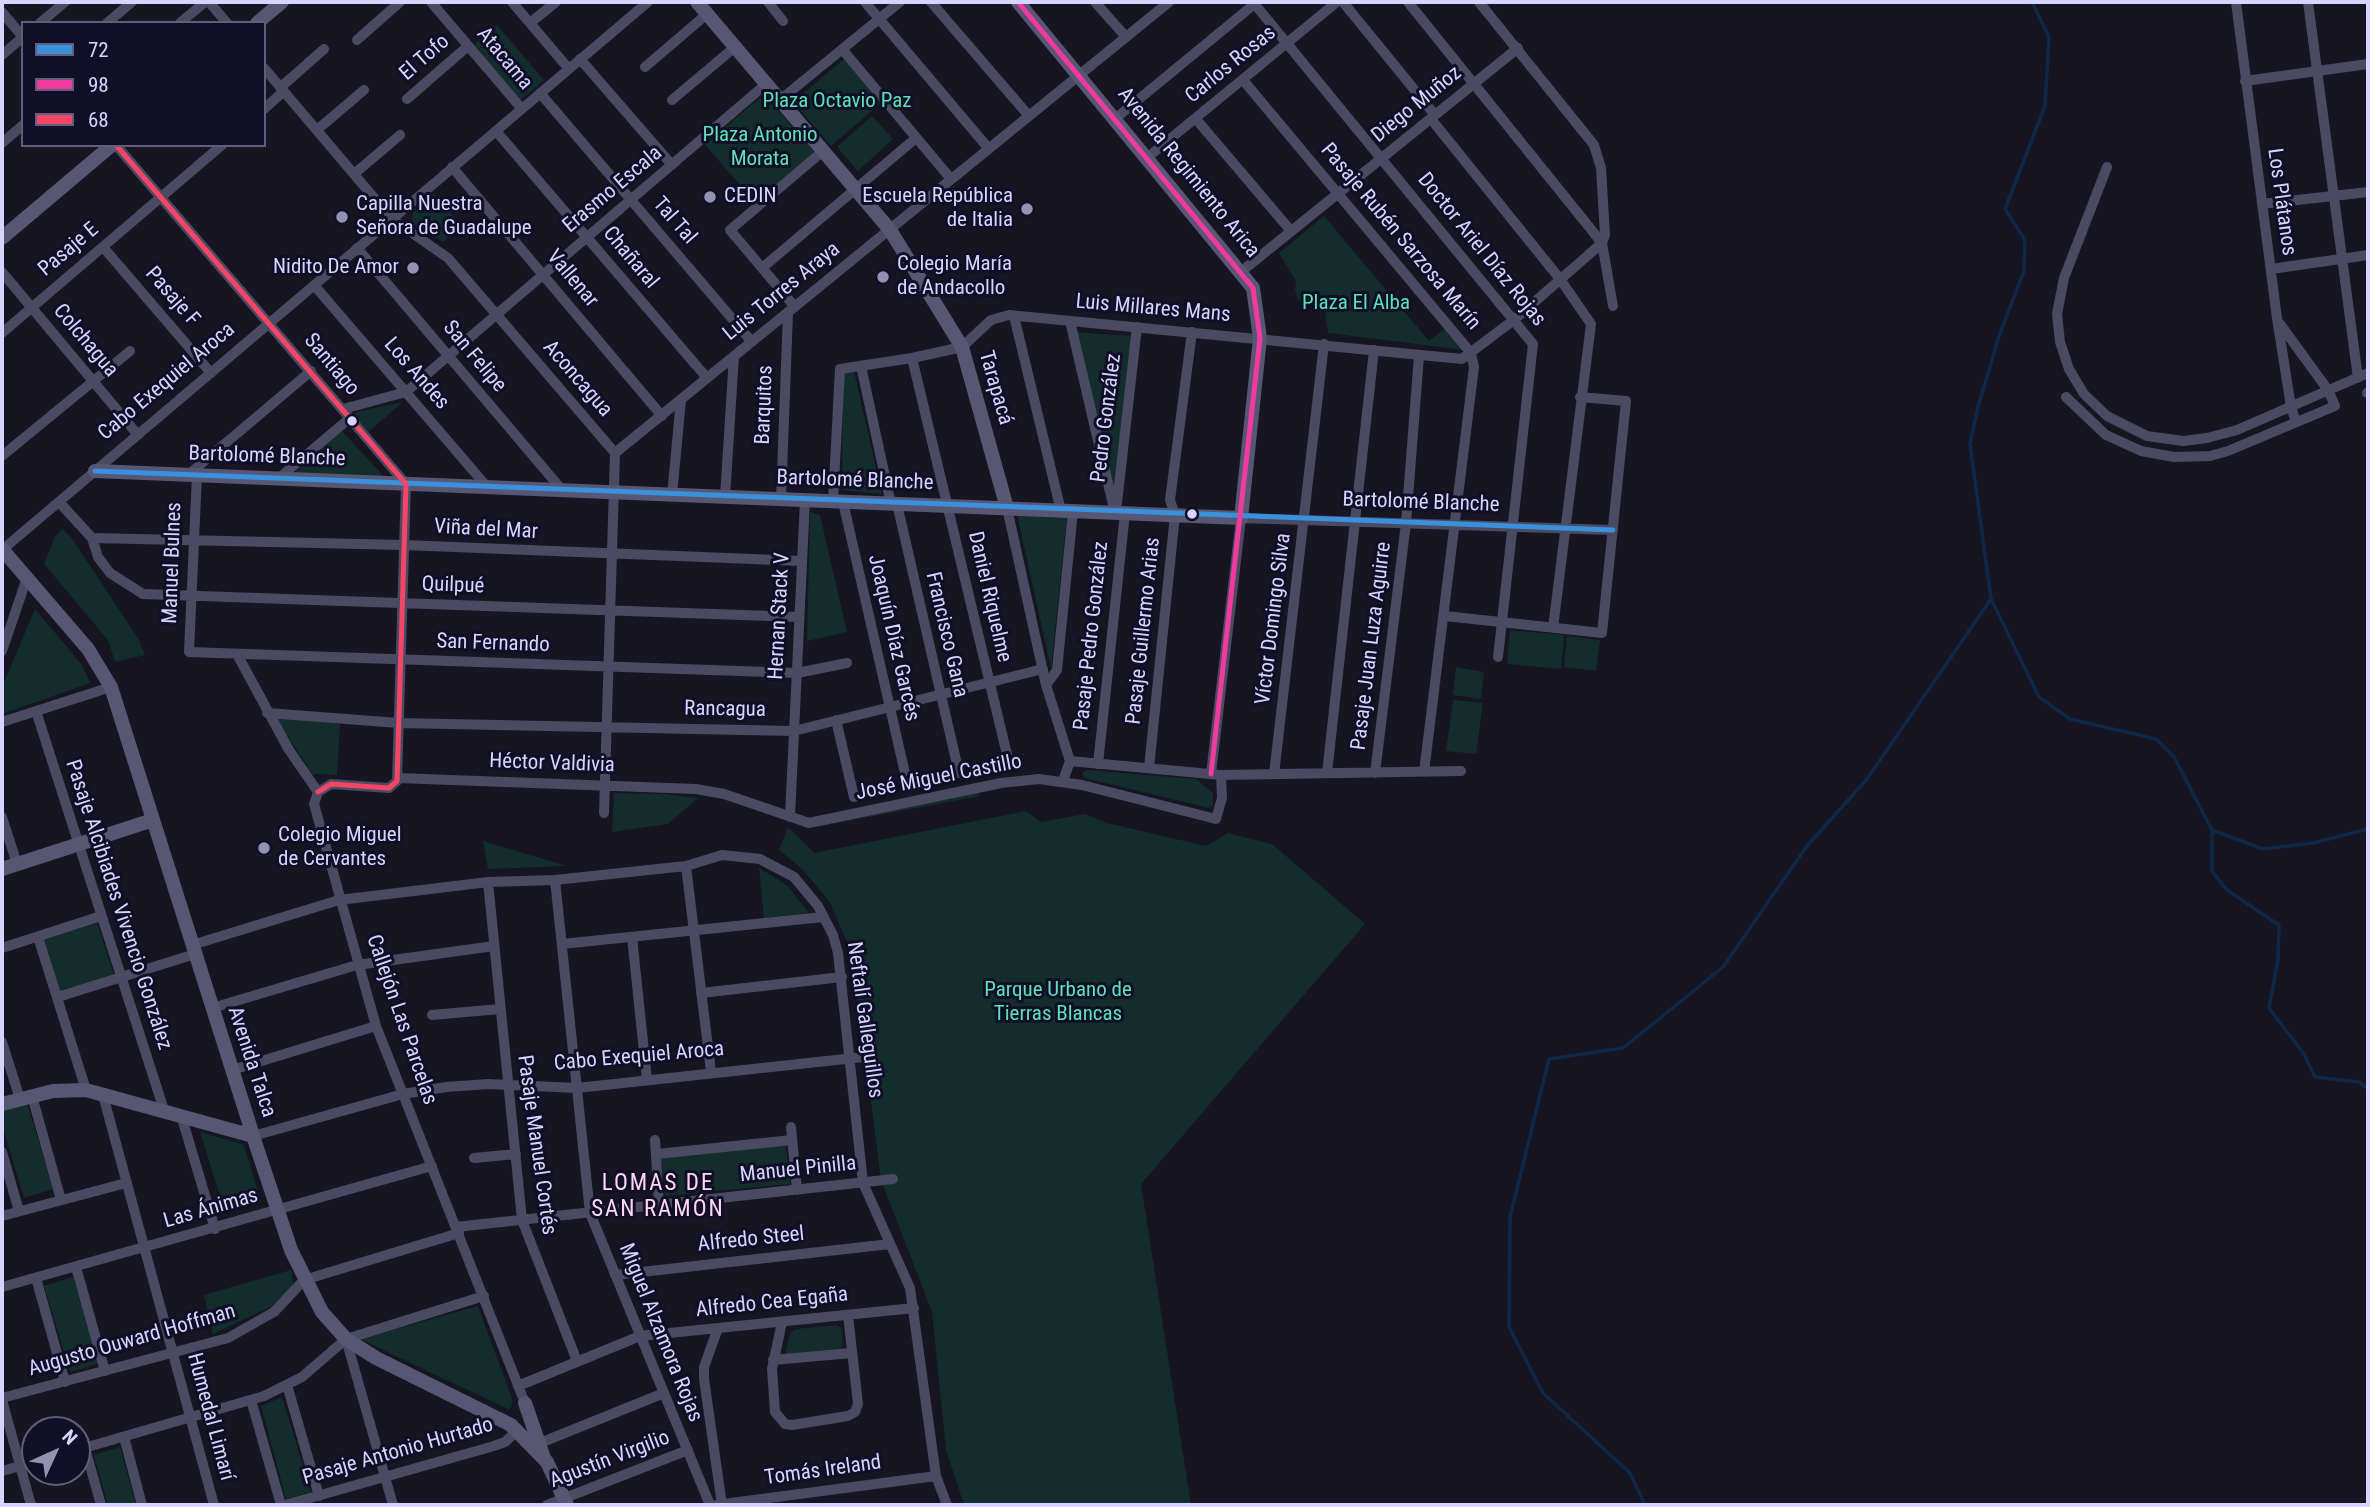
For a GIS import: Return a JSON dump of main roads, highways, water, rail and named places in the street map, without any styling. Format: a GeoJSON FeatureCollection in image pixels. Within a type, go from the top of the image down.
{"type":"FeatureCollection","features":[{"type":"Feature","properties":{"kind":"waterway"},"geometry":{"type":"LineString","coordinates":[[2032,2],[2049,37],[2045,106],[2005,209],[2025,240],[2024,271],[1999,336],[1970,444],[1991,599],[2039,697],[2070,719],[2156,739],[2174,757],[2212,830],[2212,871],[2227,890],[2279,925],[2278,959],[2269,1008],[2304,1054],[2315,1077],[2359,1082],[2368,1089]]}},
{"type":"Feature","properties":{"kind":"waterway"},"geometry":{"type":"LineString","coordinates":[[1645,1505],[1630,1473],[1543,1393],[1509,1327],[1510,1217],[1549,1059],[1623,1048],[1723,967],[1807,846],[1867,779],[1991,599]]}},
{"type":"Feature","properties":{"kind":"waterway"},"geometry":{"type":"LineString","coordinates":[[2212,830],[2263,849],[2313,843],[2368,829]]}},
{"type":"Feature","properties":{"kind":"place","name":"CEDIN"},"geometry":{"type":"Point","coordinates":[710,197]}},
{"type":"Feature","properties":{"kind":"place","name":"Escuela República de Italia"},"geometry":{"type":"Point","coordinates":[1027,209]}},
{"type":"Feature","properties":{"kind":"place","name":"Capilla Nuestra Señora de Guadalupe"},"geometry":{"type":"Point","coordinates":[342,217]}},
{"type":"Feature","properties":{"kind":"place","name":"Nidito De Amor"},"geometry":{"type":"Point","coordinates":[413,268]}},
{"type":"Feature","properties":{"kind":"place","name":"Colegio María de Andacollo"},"geometry":{"type":"Point","coordinates":[883,277]}},
{"type":"Feature","properties":{"kind":"place","name":"Colegio Miguel de Cervantes"},"geometry":{"type":"Point","coordinates":[264,848]}},
{"type":"Feature","properties":{"kind":"district","name":"LOMAS DE SAN RAMÓN"},"geometry":{"type":"Point","coordinates":[658,1197]}},
{"type":"Feature","properties":{"kind":"park label","name":"Plaza Octavio Paz"},"geometry":{"type":"Point","coordinates":[837,102]}},
{"type":"Feature","properties":{"kind":"park label","name":"Plaza Antonio Morata"},"geometry":{"type":"Point","coordinates":[760,148]}},
{"type":"Feature","properties":{"kind":"park label","name":"Plaza El Alba"},"geometry":{"type":"Point","coordinates":[1356,304]}},
{"type":"Feature","properties":{"kind":"park label","name":"Parque Urbano de Tierras Blancas"},"geometry":{"type":"Point","coordinates":[1058,1003]}}]}
